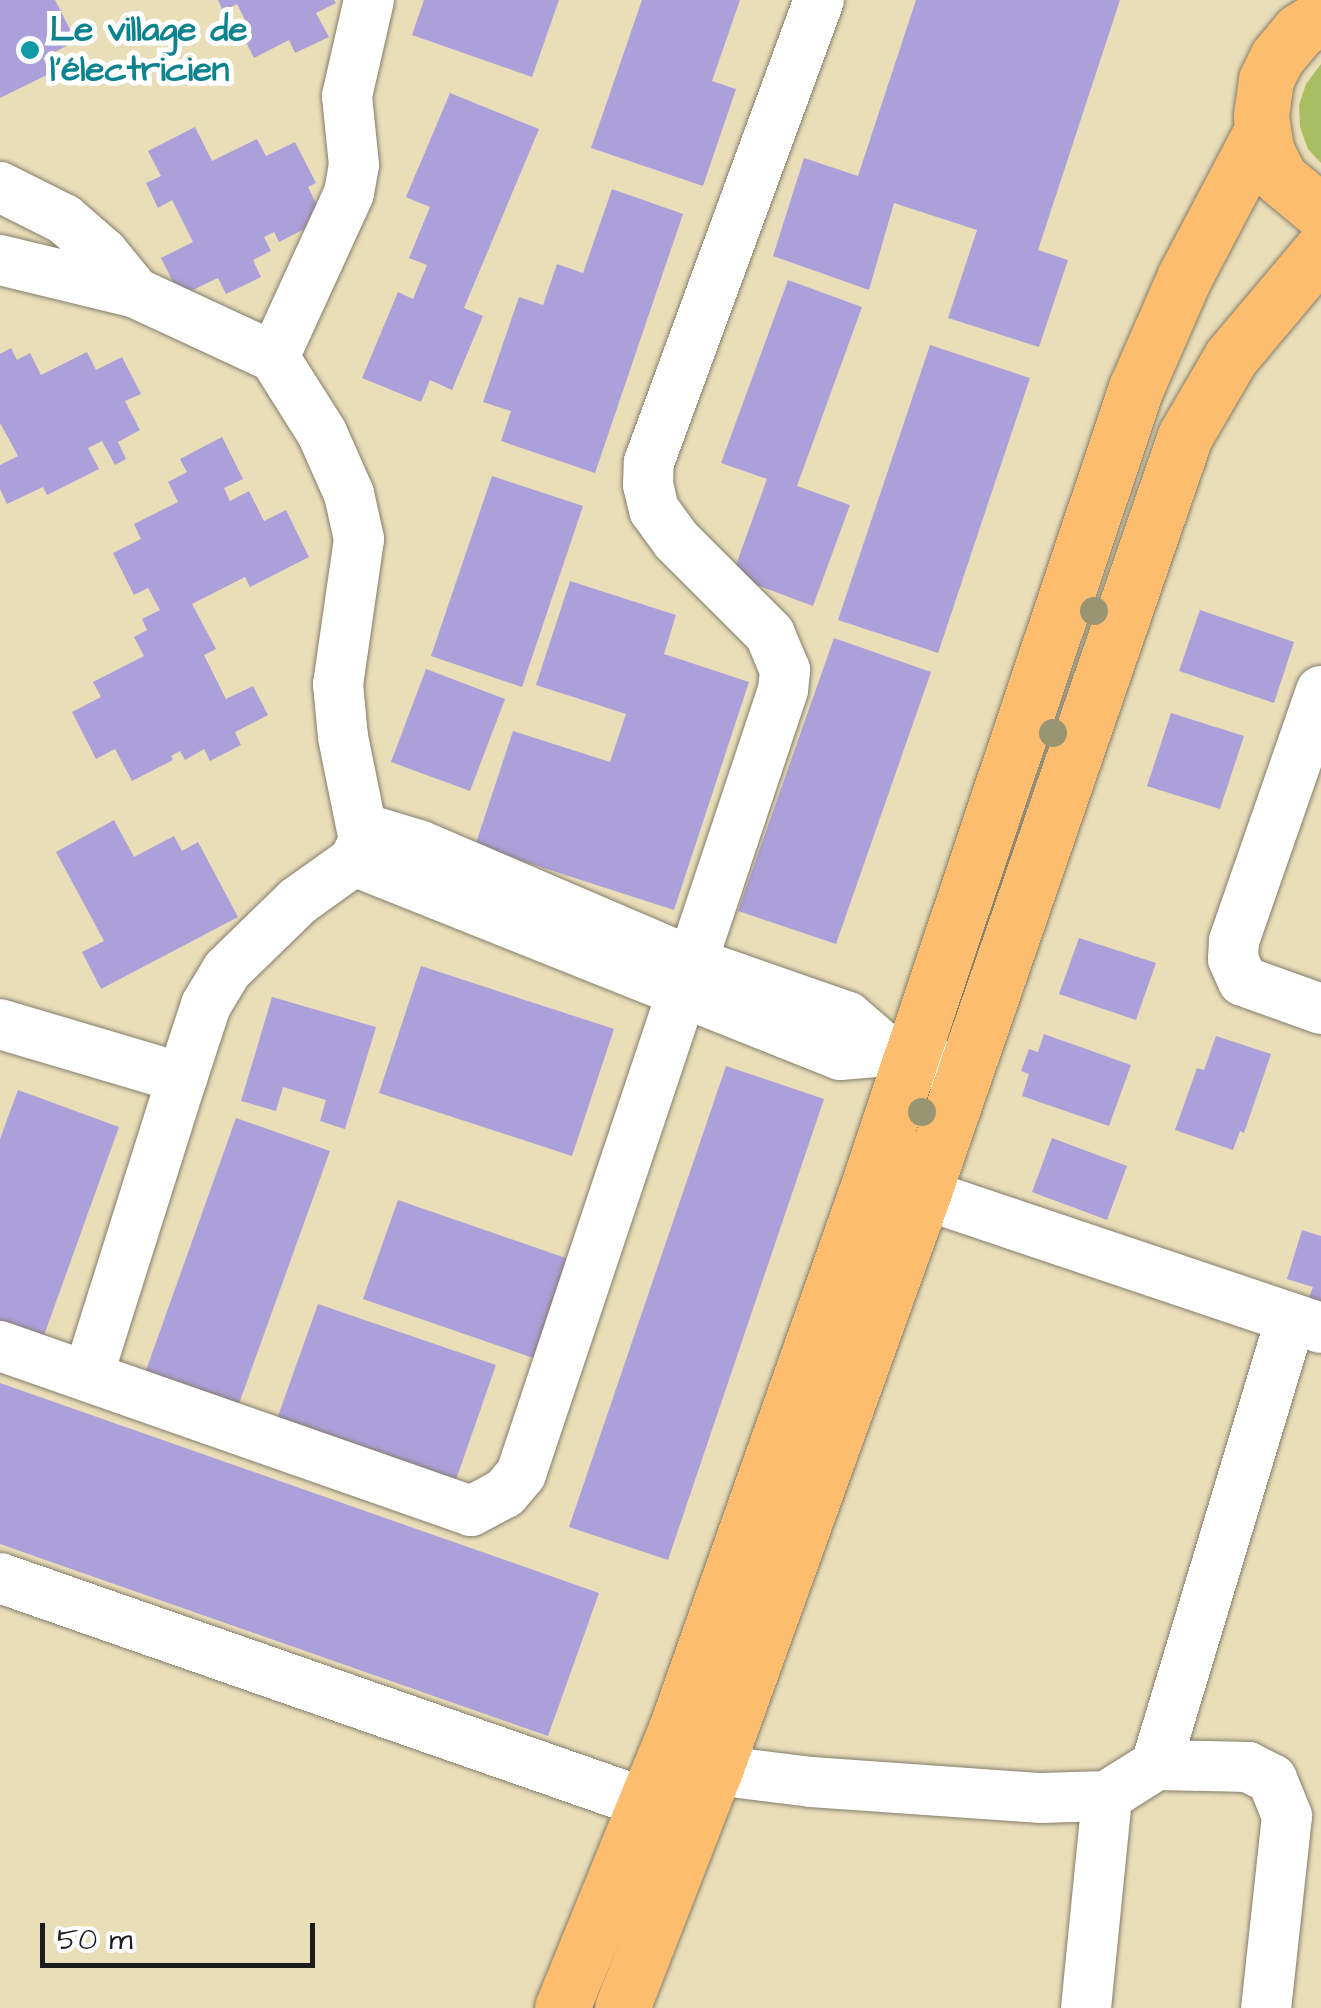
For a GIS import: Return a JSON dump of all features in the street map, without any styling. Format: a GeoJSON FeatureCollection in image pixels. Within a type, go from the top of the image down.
{"type":"FeatureCollection","features":[{"type":"Feature","properties":{"kind":"main road"},"geometry":{"type":"LineString","coordinates":[[1321,18],[1299,32],[1277,57],[1263,92],[1262,130],[1280,178],[1321,212]]}},
{"type":"Feature","properties":{"kind":"main road"},"geometry":{"type":"LineString","coordinates":[[562,2008],[648,1804],[920,1060],[1136,388],[1185,276],[1262,130]]}},
{"type":"Feature","properties":{"kind":"main road"},"geometry":{"type":"LineString","coordinates":[[622,2008],[715,1770],[923,1194],[920,1060],[1185,436],[1230,357],[1321,250]]}},
{"type":"Feature","properties":{"kind":"street"},"geometry":{"type":"LineString","coordinates":[[274,357],[349,194],[354,165],[347,96],[369,0]]}},
{"type":"Feature","properties":{"kind":"street"},"geometry":{"type":"LineString","coordinates":[[0,1346],[450,1506],[471,1511],[489,1504],[520,1474],[783,690],[785,670],[770,634],[755,614],[664,526],[648,485],[649,462],[820,0]]}},
{"type":"Feature","properties":{"kind":"street"},"geometry":{"type":"LineString","coordinates":[[1277,57],[1285,0]]}},
{"type":"Feature","properties":{"kind":"street"},"geometry":{"type":"LineString","coordinates":[[0,187],[64,219],[103,253],[136,292]]}},
{"type":"Feature","properties":{"kind":"street"},"geometry":{"type":"LineString","coordinates":[[0,260],[136,292],[274,357],[322,433],[349,494],[359,539],[338,684],[358,844]]}},
{"type":"Feature","properties":{"kind":"street"},"geometry":{"type":"LineString","coordinates":[[1321,691],[1234,942],[1232,959],[1242,980],[1251,986],[1321,1009]]}},
{"type":"Feature","properties":{"kind":"street"},"geometry":{"type":"LineString","coordinates":[[358,844],[688,978],[848,1017],[920,1060]]}},
{"type":"Feature","properties":{"kind":"street"},"geometry":{"type":"LineString","coordinates":[[88,1376],[206,1005],[228,970],[358,844]]}},
{"type":"Feature","properties":{"kind":"street"},"geometry":{"type":"LineString","coordinates":[[0,1024],[182,1078]]}},
{"type":"Feature","properties":{"kind":"street"},"geometry":{"type":"LineString","coordinates":[[923,1194],[1306,1323],[1156,1765]]}},
{"type":"Feature","properties":{"kind":"street"},"geometry":{"type":"LineString","coordinates":[[0,1578],[648,1804]]}},
{"type":"Feature","properties":{"kind":"street"},"geometry":{"type":"LineString","coordinates":[[715,1770],[811,1782],[1041,1798],[1106,1796],[1156,1765],[1248,1767],[1272,1779],[1288,1816],[1266,2008]]}},
{"type":"Feature","properties":{"kind":"street"},"geometry":{"type":"LineString","coordinates":[[1086,2008],[1106,1796]]}},
{"type":"Feature","properties":{"kind":"green space"},"geometry":{"type":"Polygon","coordinates":[[[1321,64],[1321,163],[1308,149],[1300,127],[1299,105],[1306,84],[1321,64]]]}},
{"type":"Feature","properties":{"kind":"building","name":"Le village de l'électricien"},"geometry":{"type":"Polygon","coordinates":[[[0,0],[55,0],[76,41],[43,58],[51,73],[0,98],[0,0]]]}},
{"type":"Feature","properties":{"kind":"building","name":"Le village de l'électricien"},"geometry":{"type":"Polygon","coordinates":[[[218,0],[336,3],[316,13],[329,37],[295,53],[289,40],[254,58],[237,24],[245,20],[237,4],[223,11],[218,0]]]}},
{"type":"Feature","properties":{"kind":"building"},"geometry":{"type":"Polygon","coordinates":[[[424,0],[559,0],[532,77],[412,35],[424,0]]]}},
{"type":"Feature","properties":{"kind":"building"},"geometry":{"type":"Polygon","coordinates":[[[642,0],[740,0],[712,81],[736,89],[703,186],[591,148],[642,0]]]}},
{"type":"Feature","properties":{"kind":"building"},"geometry":{"type":"Polygon","coordinates":[[[916,0],[1120,0],[1038,250],[1068,260],[1039,347],[948,318],[977,230],[894,203],[869,290],[773,256],[804,158],[858,176],[916,0]]]}},
{"type":"Feature","properties":{"kind":"building"},"geometry":{"type":"Polygon","coordinates":[[[450,93],[539,129],[464,308],[483,316],[452,390],[430,380],[421,402],[362,378],[398,292],[413,299],[427,265],[409,258],[430,207],[406,197],[450,93]]]}},
{"type":"Feature","properties":{"kind":"building"},"geometry":{"type":"Polygon","coordinates":[[[195,127],[212,161],[257,139],[266,156],[295,142],[316,183],[308,187],[324,219],[279,242],[274,232],[264,237],[271,251],[253,260],[261,277],[226,294],[218,278],[180,296],[161,258],[193,242],[172,200],[158,208],[146,183],[161,176],[148,151],[195,127]]]}},
{"type":"Feature","properties":{"kind":"building"},"geometry":{"type":"Polygon","coordinates":[[[612,189],[683,214],[595,473],[501,441],[511,411],[483,402],[519,297],[543,305],[557,264],[583,273],[612,189]]]}},
{"type":"Feature","properties":{"kind":"building"},"geometry":{"type":"Polygon","coordinates":[[[788,280],[862,307],[797,486],[850,505],[813,606],[732,576],[767,479],[721,463],[788,280]]]}},
{"type":"Feature","properties":{"kind":"building"},"geometry":{"type":"Polygon","coordinates":[[[930,345],[1030,378],[938,653],[838,620],[930,345]]]}},
{"type":"Feature","properties":{"kind":"building"},"geometry":{"type":"Polygon","coordinates":[[[11,348],[17,360],[30,353],[41,375],[87,352],[96,370],[122,357],[141,394],[125,401],[140,430],[118,442],[126,459],[115,465],[102,441],[88,448],[99,469],[47,495],[43,487],[7,504],[0,489],[0,465],[18,456],[0,423],[0,354],[11,348]]]}},
{"type":"Feature","properties":{"kind":"building"},"geometry":{"type":"Polygon","coordinates":[[[222,437],[243,479],[224,488],[230,501],[249,491],[264,521],[286,510],[309,557],[250,587],[245,577],[192,604],[216,649],[204,655],[226,699],[253,686],[268,715],[235,732],[241,745],[210,761],[204,749],[185,760],[180,751],[171,756],[173,760],[132,781],[115,749],[96,759],[72,712],[101,697],[93,682],[144,656],[134,637],[147,630],[142,619],[160,610],[148,588],[134,595],[113,553],[141,539],[134,524],[178,502],[168,482],[187,472],[180,459],[222,437]]]}},
{"type":"Feature","properties":{"kind":"building"},"geometry":{"type":"Polygon","coordinates":[[[492,476],[583,506],[522,687],[431,656],[492,476]]]}},
{"type":"Feature","properties":{"kind":"building"},"geometry":{"type":"Polygon","coordinates":[[[570,581],[676,615],[664,654],[749,682],[674,910],[475,846],[513,731],[610,762],[626,714],[536,685],[570,581]]]}},
{"type":"Feature","properties":{"kind":"building"},"geometry":{"type":"Polygon","coordinates":[[[1200,610],[1294,642],[1274,703],[1179,671],[1200,610]]]}},
{"type":"Feature","properties":{"kind":"building"},"geometry":{"type":"Polygon","coordinates":[[[834,638],[931,672],[836,944],[738,911],[834,638]]]}},
{"type":"Feature","properties":{"kind":"building"},"geometry":{"type":"Polygon","coordinates":[[[426,669],[505,699],[470,791],[391,762],[426,669]]]}},
{"type":"Feature","properties":{"kind":"building"},"geometry":{"type":"Polygon","coordinates":[[[1171,713],[1244,736],[1220,809],[1147,786],[1171,713]]]}},
{"type":"Feature","properties":{"kind":"building"},"geometry":{"type":"Polygon","coordinates":[[[114,820],[134,857],[174,836],[182,851],[198,842],[238,917],[101,989],[82,952],[104,941],[56,852],[114,820]]]}},
{"type":"Feature","properties":{"kind":"building"},"geometry":{"type":"Polygon","coordinates":[[[1079,938],[1156,963],[1136,1020],[1059,994],[1079,938]]]}},
{"type":"Feature","properties":{"kind":"building"},"geometry":{"type":"Polygon","coordinates":[[[421,966],[614,1029],[572,1156],[379,1093],[421,966]]]}},
{"type":"Feature","properties":{"kind":"building"},"geometry":{"type":"Polygon","coordinates":[[[272,997],[376,1027],[345,1129],[320,1121],[326,1100],[283,1087],[276,1111],[241,1101],[272,997]]]}},
{"type":"Feature","properties":{"kind":"building"},"geometry":{"type":"Polygon","coordinates":[[[1044,1034],[1131,1065],[1109,1126],[1022,1096],[1029,1074],[1021,1071],[1029,1049],[1038,1052],[1044,1034]]]}},
{"type":"Feature","properties":{"kind":"building"},"geometry":{"type":"Polygon","coordinates":[[[1216,1036],[1271,1054],[1244,1133],[1240,1131],[1233,1150],[1175,1130],[1197,1068],[1204,1070],[1216,1036]]]}},
{"type":"Feature","properties":{"kind":"building"},"geometry":{"type":"Polygon","coordinates":[[[726,1066],[824,1099],[668,1560],[569,1527],[726,1066]]]}},
{"type":"Feature","properties":{"kind":"building"},"geometry":{"type":"Polygon","coordinates":[[[18,1090],[119,1127],[38,1352],[0,1338],[0,1139],[18,1090]]]}},
{"type":"Feature","properties":{"kind":"building"},"geometry":{"type":"Polygon","coordinates":[[[236,1118],[330,1151],[232,1423],[139,1390],[236,1118]]]}},
{"type":"Feature","properties":{"kind":"building"},"geometry":{"type":"Polygon","coordinates":[[[1052,1138],[1127,1166],[1107,1220],[1032,1192],[1052,1138]]]}},
{"type":"Feature","properties":{"kind":"building"},"geometry":{"type":"Polygon","coordinates":[[[398,1200],[583,1264],[548,1363],[363,1299],[398,1200]]]}},
{"type":"Feature","properties":{"kind":"building"},"geometry":{"type":"Polygon","coordinates":[[[1302,1230],[1321,1236],[1321,1302],[1309,1298],[1313,1287],[1287,1279],[1302,1230]]]}},
{"type":"Feature","properties":{"kind":"building"},"geometry":{"type":"Polygon","coordinates":[[[318,1304],[496,1365],[451,1494],[272,1433],[318,1304]]]}},
{"type":"Feature","properties":{"kind":"building"},"geometry":{"type":"Polygon","coordinates":[[[0,1383],[599,1593],[548,1736],[0,1544],[0,1383]]]}},
{"type":"Feature","properties":{"kind":"place","name":"Le village de l'électricien"},"geometry":{"type":"Point","coordinates":[30,50]}}]}
